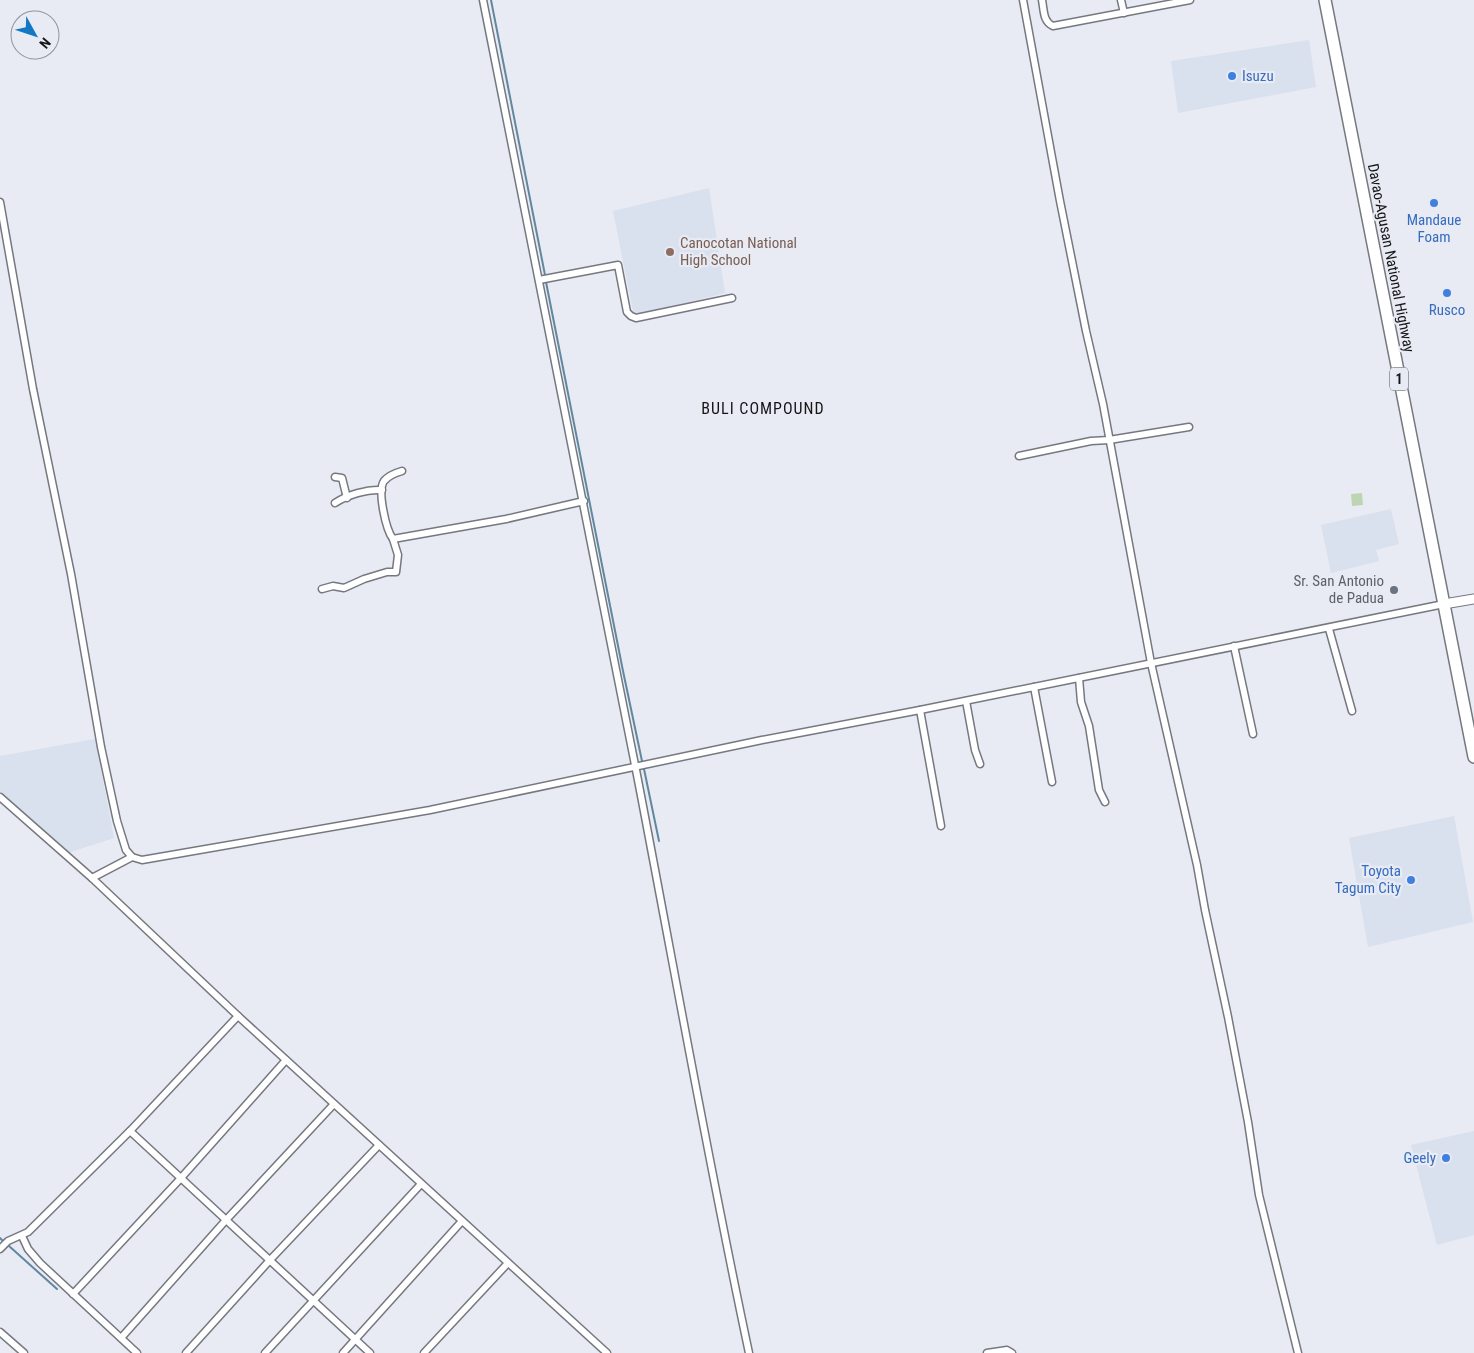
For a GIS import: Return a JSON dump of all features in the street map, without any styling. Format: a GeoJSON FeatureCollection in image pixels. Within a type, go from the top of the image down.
{"type":"FeatureCollection","features":[{"type":"Feature","properties":{"kind":"highway","name":"Davao-Agusan National Highway"},"geometry":{"type":"LineString","coordinates":[[1324,0],[1474,757]]}},
{"type":"Feature","properties":{"kind":"street"},"geometry":{"type":"LineString","coordinates":[[482,0],[584,501],[719,1208],[749,1353]]}},
{"type":"Feature","properties":{"kind":"street"},"geometry":{"type":"LineString","coordinates":[[1023,0],[1060,201],[1152,663],[1216,959],[1248,1122],[1259,1195],[1298,1353]]}},
{"type":"Feature","properties":{"kind":"street"},"geometry":{"type":"LineString","coordinates":[[1042,0],[1046,20],[1053,26],[1190,0]]}},
{"type":"Feature","properties":{"kind":"street"},"geometry":{"type":"LineString","coordinates":[[1121,0],[1124,13]]}},
{"type":"Feature","properties":{"kind":"street"},"geometry":{"type":"LineString","coordinates":[[0,202],[33,388],[71,574],[101,747],[117,822],[126,850],[132,856],[142,860],[430,810],[762,740],[1474,599]]}},
{"type":"Feature","properties":{"kind":"street"},"geometry":{"type":"LineString","coordinates":[[539,280],[618,265],[627,312],[636,318],[732,298]]}},
{"type":"Feature","properties":{"kind":"street"},"geometry":{"type":"LineString","coordinates":[[1019,456],[1091,441],[1109,440],[1189,427]]}},
{"type":"Feature","properties":{"kind":"street"},"geometry":{"type":"LineString","coordinates":[[322,589],[333,586],[344,588],[364,579],[387,572],[396,572],[398,555],[393,539],[387,531],[382,490],[383,483],[388,478],[402,471]]}},
{"type":"Feature","properties":{"kind":"street"},"geometry":{"type":"LineString","coordinates":[[335,477],[342,478],[347,498]]}},
{"type":"Feature","properties":{"kind":"street"},"geometry":{"type":"LineString","coordinates":[[335,503],[373,489],[382,490]]}},
{"type":"Feature","properties":{"kind":"street"},"geometry":{"type":"LineString","coordinates":[[393,539],[506,519],[584,501]]}},
{"type":"Feature","properties":{"kind":"street"},"geometry":{"type":"LineString","coordinates":[[1329,628],[1352,711]]}},
{"type":"Feature","properties":{"kind":"street"},"geometry":{"type":"LineString","coordinates":[[1234,646],[1253,734]]}},
{"type":"Feature","properties":{"kind":"street"},"geometry":{"type":"LineString","coordinates":[[1079,678],[1081,702],[1090,726],[1099,790],[1105,802]]}},
{"type":"Feature","properties":{"kind":"street"},"geometry":{"type":"LineString","coordinates":[[1034,687],[1052,782]]}},
{"type":"Feature","properties":{"kind":"street"},"geometry":{"type":"LineString","coordinates":[[966,701],[970,729],[980,764]]}},
{"type":"Feature","properties":{"kind":"street"},"geometry":{"type":"LineString","coordinates":[[920,710],[940,826]]}},
{"type":"Feature","properties":{"kind":"street"},"geometry":{"type":"LineString","coordinates":[[0,797],[92,878],[238,1016],[607,1353]]}},
{"type":"Feature","properties":{"kind":"street"},"geometry":{"type":"LineString","coordinates":[[92,878],[132,856]]}},
{"type":"Feature","properties":{"kind":"street"},"geometry":{"type":"LineString","coordinates":[[0,1248],[8,1241],[28,1232],[130,1130],[238,1016]]}},
{"type":"Feature","properties":{"kind":"street"},"geometry":{"type":"LineString","coordinates":[[72,1294],[181,1178],[286,1060]]}},
{"type":"Feature","properties":{"kind":"street"},"geometry":{"type":"LineString","coordinates":[[121,1338],[226,1220],[334,1104]]}},
{"type":"Feature","properties":{"kind":"street"},"geometry":{"type":"LineString","coordinates":[[130,1130],[370,1353]]}},
{"type":"Feature","properties":{"kind":"street"},"geometry":{"type":"LineString","coordinates":[[186,1353],[270,1260],[379,1145]]}},
{"type":"Feature","properties":{"kind":"street"},"geometry":{"type":"LineString","coordinates":[[265,1353],[421,1184]]}},
{"type":"Feature","properties":{"kind":"street"},"geometry":{"type":"LineString","coordinates":[[343,1353],[462,1221]]}},
{"type":"Feature","properties":{"kind":"street"},"geometry":{"type":"LineString","coordinates":[[22,1236],[28,1249],[40,1263],[137,1353]]}},
{"type":"Feature","properties":{"kind":"street"},"geometry":{"type":"LineString","coordinates":[[424,1353],[508,1263]]}},
{"type":"Feature","properties":{"kind":"street"},"geometry":{"type":"LineString","coordinates":[[0,1332],[24,1353]]}},
{"type":"Feature","properties":{"kind":"street"},"geometry":{"type":"LineString","coordinates":[[987,1353],[1003,1350],[1008,1350],[1012,1353]]}},
{"type":"Feature","properties":{"kind":"shaded area","name":"Isuzu"},"geometry":{"type":"Polygon","coordinates":[[[1309,40],[1316,87],[1178,113],[1171,61],[1309,40]]]}},
{"type":"Feature","properties":{"kind":"shaded area","name":"Canocotan National High School"},"geometry":{"type":"Polygon","coordinates":[[[709,188],[725,293],[634,316],[613,211],[709,188]]]}},
{"type":"Feature","properties":{"kind":"shaded area"},"geometry":{"type":"Polygon","coordinates":[[[1391,509],[1399,544],[1376,550],[1379,561],[1331,573],[1321,525],[1391,509]]]}},
{"type":"Feature","properties":{"kind":"shaded area"},"geometry":{"type":"Polygon","coordinates":[[[95,739],[114,838],[68,853],[0,791],[0,756],[95,739]]]}},
{"type":"Feature","properties":{"kind":"shaded area","name":"Toyota Tagum City"},"geometry":{"type":"Polygon","coordinates":[[[1454,816],[1473,922],[1368,947],[1349,838],[1454,816]]]}},
{"type":"Feature","properties":{"kind":"shaded area"},"geometry":{"type":"Polygon","coordinates":[[[1474,1131],[1474,1235],[1437,1245],[1411,1145],[1474,1131]]]}},
{"type":"Feature","properties":{"kind":"green space"},"geometry":{"type":"Polygon","coordinates":[[[1362,493],[1363,505],[1352,506],[1351,494],[1362,493]]]}},
{"type":"Feature","properties":{"kind":"waterway"},"geometry":{"type":"LineString","coordinates":[[491,0],[545,275]]}},
{"type":"Feature","properties":{"kind":"waterway"},"geometry":{"type":"LineString","coordinates":[[546,282],[642,761]]}},
{"type":"Feature","properties":{"kind":"waterway"},"geometry":{"type":"LineString","coordinates":[[644,769],[659,841]]}},
{"type":"Feature","properties":{"kind":"waterway"},"geometry":{"type":"LineString","coordinates":[[9,1246],[57,1289]]}},
{"type":"Feature","properties":{"kind":"place","name":"Isuzu"},"geometry":{"type":"Point","coordinates":[1232,76]}},
{"type":"Feature","properties":{"kind":"place","name":"Mandaue Foam"},"geometry":{"type":"Point","coordinates":[1434,203]}},
{"type":"Feature","properties":{"kind":"place","name":"Canocotan National High School"},"geometry":{"type":"Point","coordinates":[670,252]}},
{"type":"Feature","properties":{"kind":"place","name":"Rusco"},"geometry":{"type":"Point","coordinates":[1447,293]}},
{"type":"Feature","properties":{"kind":"place","name":"Sr. San Antonio de Padua"},"geometry":{"type":"Point","coordinates":[1394,590]}},
{"type":"Feature","properties":{"kind":"place","name":"Toyota Tagum City"},"geometry":{"type":"Point","coordinates":[1411,880]}},
{"type":"Feature","properties":{"kind":"place","name":"Geely"},"geometry":{"type":"Point","coordinates":[1446,1158]}},
{"type":"Feature","properties":{"kind":"district","name":"BULI COMPOUND"},"geometry":{"type":"Point","coordinates":[763,408]}}]}
